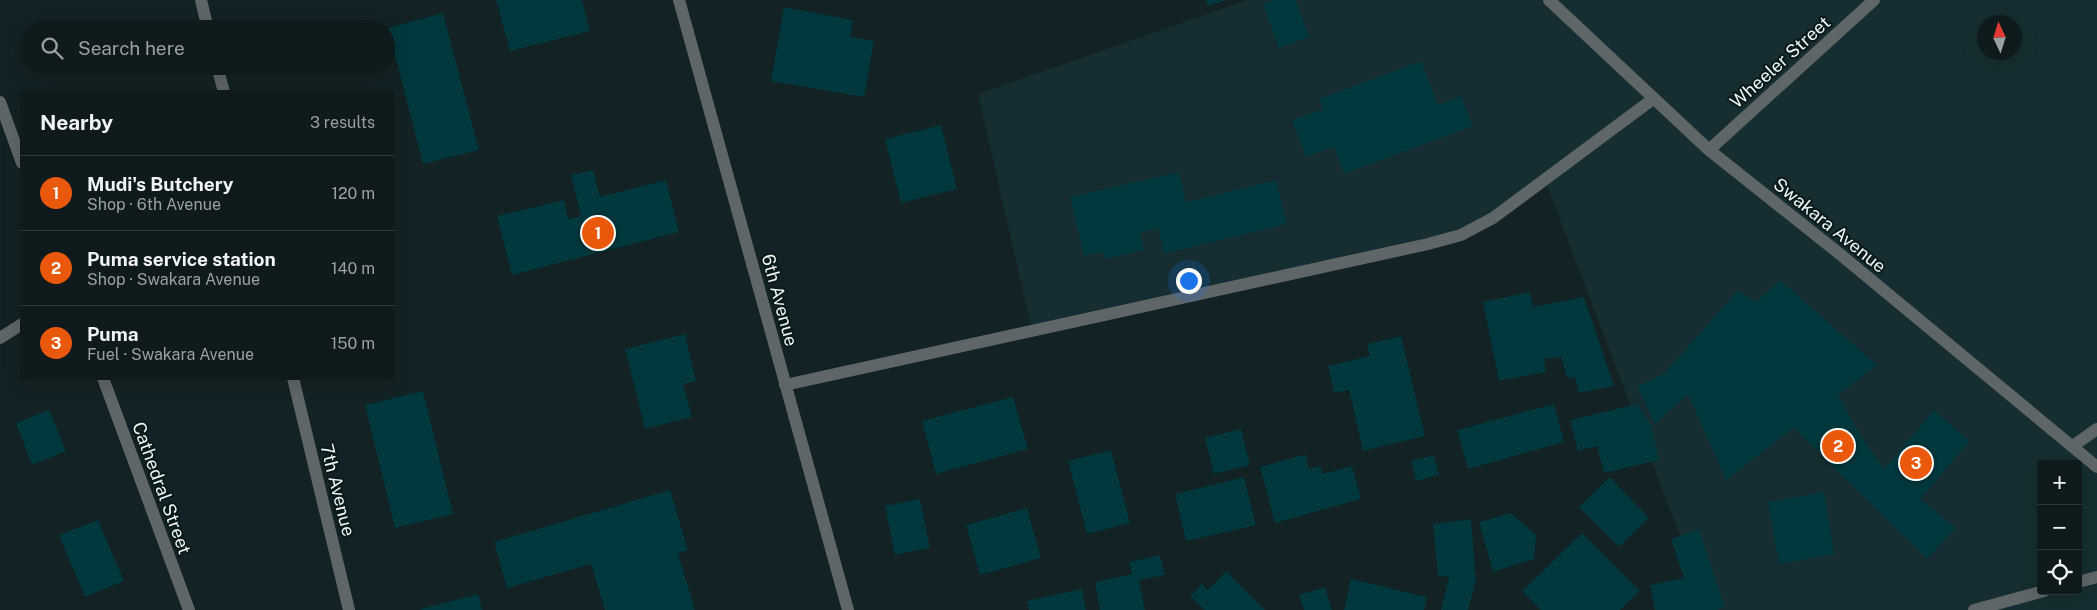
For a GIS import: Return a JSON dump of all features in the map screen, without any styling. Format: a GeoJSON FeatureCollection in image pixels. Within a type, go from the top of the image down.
{"type":"FeatureCollection","features":[{"type":"Feature","properties":{"kind":"street"},"geometry":{"type":"LineString","coordinates":[[202,0],[206,20]]}},
{"type":"Feature","properties":{"kind":"street","name":"6th Avenue"},"geometry":{"type":"LineString","coordinates":[[679,0],[848,610]]}},
{"type":"Feature","properties":{"kind":"street","name":"Swakara Avenue"},"geometry":{"type":"LineString","coordinates":[[1549,0],[1709,150],[1841,255],[2097,467]]}},
{"type":"Feature","properties":{"kind":"street","name":"Wheeler Street"},"geometry":{"type":"LineString","coordinates":[[1709,150],[1874,0]]}},
{"type":"Feature","properties":{"kind":"street"},"geometry":{"type":"LineString","coordinates":[[220,75],[224,90]]}},
{"type":"Feature","properties":{"kind":"street"},"geometry":{"type":"LineString","coordinates":[[785,385],[1428,244],[1461,235],[1493,218],[1653,99]]}},
{"type":"Feature","properties":{"kind":"street"},"geometry":{"type":"LineString","coordinates":[[0,102],[20,157]]}},
{"type":"Feature","properties":{"kind":"street"},"geometry":{"type":"LineString","coordinates":[[0,338],[20,325]]}},
{"type":"Feature","properties":{"kind":"street","name":"Cathedral Street"},"geometry":{"type":"LineString","coordinates":[[103,380],[189,610]]}},
{"type":"Feature","properties":{"kind":"street","name":"7th Avenue"},"geometry":{"type":"LineString","coordinates":[[293,380],[349,610]]}},
{"type":"Feature","properties":{"kind":"street"},"geometry":{"type":"LineString","coordinates":[[2073,446],[2097,429]]}},
{"type":"Feature","properties":{"kind":"street"},"geometry":{"type":"LineString","coordinates":[[2082,581],[2097,577]]}},
{"type":"Feature","properties":{"kind":"street"},"geometry":{"type":"LineString","coordinates":[[1974,610],[2037,593]]}},
{"type":"Feature","properties":{"kind":"shaded area"},"geometry":{"type":"Polygon","coordinates":[[[1247,0],[2097,0],[2097,610],[1708,610],[1545,180],[1461,235],[1032,331],[978,94],[1247,0]]]}},
{"type":"Feature","properties":{"kind":"building"},"geometry":{"type":"Polygon","coordinates":[[[496,0],[582,0],[590,31],[510,51],[496,0]]]}},
{"type":"Feature","properties":{"kind":"building"},"geometry":{"type":"Polygon","coordinates":[[[1206,0],[1226,0],[1208,6],[1206,0]]]}},
{"type":"Feature","properties":{"kind":"building"},"geometry":{"type":"Polygon","coordinates":[[[1273,0],[1296,0],[1309,37],[1279,48],[1263,4],[1273,0]]]}},
{"type":"Feature","properties":{"kind":"building"},"geometry":{"type":"Polygon","coordinates":[[[784,7],[853,20],[850,37],[874,41],[864,97],[771,81],[784,7]]]}},
{"type":"Feature","properties":{"kind":"building"},"geometry":{"type":"Polygon","coordinates":[[[443,13],[479,150],[423,164],[395,55],[395,26],[443,13]]]}},
{"type":"Feature","properties":{"kind":"building"},"geometry":{"type":"Polygon","coordinates":[[[1421,61],[1438,105],[1461,96],[1473,126],[1344,174],[1334,147],[1306,157],[1292,120],[1323,109],[1319,99],[1421,61]]]}},
{"type":"Feature","properties":{"kind":"building"},"geometry":{"type":"Polygon","coordinates":[[[941,125],[957,189],[901,203],[885,139],[941,125]]]}},
{"type":"Feature","properties":{"kind":"building"},"geometry":{"type":"Polygon","coordinates":[[[593,170],[600,197],[666,180],[679,232],[512,275],[497,216],[564,200],[568,219],[581,216],[571,175],[593,170]]]}},
{"type":"Feature","properties":{"kind":"building"},"geometry":{"type":"Polygon","coordinates":[[[1179,172],[1186,202],[1276,180],[1287,224],[1164,254],[1158,228],[1140,233],[1144,250],[1106,259],[1104,252],[1084,256],[1070,197],[1179,172]]]}},
{"type":"Feature","properties":{"kind":"building"},"geometry":{"type":"Polygon","coordinates":[[[1780,280],[1877,365],[1838,395],[1861,436],[1884,469],[1934,410],[1970,441],[1920,499],[1956,528],[1927,559],[1794,428],[1726,480],[1688,394],[1655,424],[1637,387],[1665,373],[1738,290],[1756,302],[1780,280]]]}},
{"type":"Feature","properties":{"kind":"building"},"geometry":{"type":"Polygon","coordinates":[[[1530,292],[1533,307],[1584,297],[1614,386],[1579,393],[1575,377],[1567,378],[1561,357],[1544,359],[1546,372],[1499,381],[1483,302],[1530,292]]]}},
{"type":"Feature","properties":{"kind":"building"},"geometry":{"type":"Polygon","coordinates":[[[685,334],[696,381],[683,384],[692,417],[645,429],[625,349],[685,334]]]}},
{"type":"Feature","properties":{"kind":"building"},"geometry":{"type":"Polygon","coordinates":[[[1401,336],[1425,436],[1363,451],[1349,390],[1334,393],[1328,366],[1370,356],[1367,344],[1401,336]]]}},
{"type":"Feature","properties":{"kind":"building"},"geometry":{"type":"Polygon","coordinates":[[[423,391],[453,514],[395,528],[365,405],[423,391]]]}},
{"type":"Feature","properties":{"kind":"building"},"geometry":{"type":"Polygon","coordinates":[[[1013,397],[1028,449],[936,474],[922,421],[1013,397]]]}},
{"type":"Feature","properties":{"kind":"building"},"geometry":{"type":"Polygon","coordinates":[[[1554,404],[1564,442],[1468,469],[1457,430],[1554,404]]]}},
{"type":"Feature","properties":{"kind":"building"},"geometry":{"type":"Polygon","coordinates":[[[1637,404],[1651,425],[1659,460],[1604,473],[1597,446],[1578,451],[1570,420],[1637,404]]]}},
{"type":"Feature","properties":{"kind":"building"},"geometry":{"type":"Polygon","coordinates":[[[49,410],[66,451],[32,465],[16,423],[49,410]]]}},
{"type":"Feature","properties":{"kind":"building"},"geometry":{"type":"Polygon","coordinates":[[[1241,429],[1250,465],[1214,474],[1205,438],[1241,429]]]}},
{"type":"Feature","properties":{"kind":"building"},"geometry":{"type":"Polygon","coordinates":[[[1111,450],[1130,523],[1087,534],[1068,461],[1111,450]]]}},
{"type":"Feature","properties":{"kind":"building"},"geometry":{"type":"Polygon","coordinates":[[[1306,454],[1309,469],[1320,466],[1323,474],[1352,466],[1361,499],[1275,523],[1260,467],[1306,454]]]}},
{"type":"Feature","properties":{"kind":"building"},"geometry":{"type":"Polygon","coordinates":[[[1434,455],[1439,475],[1416,481],[1411,461],[1434,455]]]}},
{"type":"Feature","properties":{"kind":"building"},"geometry":{"type":"Polygon","coordinates":[[[1244,477],[1256,525],[1186,541],[1175,494],[1244,477]]]}},
{"type":"Feature","properties":{"kind":"building"},"geometry":{"type":"Polygon","coordinates":[[[1610,477],[1649,518],[1619,547],[1579,507],[1610,477]]]}},
{"type":"Feature","properties":{"kind":"building"},"geometry":{"type":"Polygon","coordinates":[[[670,490],[688,550],[678,553],[695,610],[605,610],[591,564],[507,588],[494,542],[670,490]]]}},
{"type":"Feature","properties":{"kind":"building"},"geometry":{"type":"Polygon","coordinates":[[[1824,492],[1834,554],[1779,564],[1768,502],[1824,492]]]}},
{"type":"Feature","properties":{"kind":"building"},"geometry":{"type":"Polygon","coordinates":[[[920,499],[930,548],[895,555],[885,506],[920,499]]]}},
{"type":"Feature","properties":{"kind":"building"},"geometry":{"type":"Polygon","coordinates":[[[1027,508],[1041,558],[980,575],[966,525],[1027,508]]]}},
{"type":"Feature","properties":{"kind":"building"},"geometry":{"type":"Polygon","coordinates":[[[1511,513],[1536,535],[1534,559],[1493,572],[1479,522],[1511,513]]]}},
{"type":"Feature","properties":{"kind":"building"},"geometry":{"type":"Polygon","coordinates":[[[1471,519],[1476,580],[1468,610],[1441,610],[1449,577],[1438,576],[1433,524],[1471,519]]]}},
{"type":"Feature","properties":{"kind":"building"},"geometry":{"type":"Polygon","coordinates":[[[98,520],[124,581],[85,597],[59,535],[98,520]]]}},
{"type":"Feature","properties":{"kind":"building"},"geometry":{"type":"Polygon","coordinates":[[[1699,529],[1725,607],[1716,610],[1655,610],[1650,585],[1684,578],[1671,539],[1699,529]]]}},
{"type":"Feature","properties":{"kind":"building"},"geometry":{"type":"Polygon","coordinates":[[[1582,533],[1640,591],[1620,610],[1541,610],[1522,591],[1582,533]]]}},
{"type":"Feature","properties":{"kind":"building"},"geometry":{"type":"Polygon","coordinates":[[[1160,555],[1165,575],[1139,580],[1145,610],[1100,610],[1095,582],[1132,574],[1129,562],[1160,555]]]}},
{"type":"Feature","properties":{"kind":"building"},"geometry":{"type":"Polygon","coordinates":[[[1226,571],[1265,610],[1205,610],[1190,596],[1202,584],[1208,590],[1226,571]]]}},
{"type":"Feature","properties":{"kind":"building"},"geometry":{"type":"Polygon","coordinates":[[[1351,579],[1427,597],[1424,610],[1344,610],[1351,579]]]}},
{"type":"Feature","properties":{"kind":"building"},"geometry":{"type":"Polygon","coordinates":[[[1325,587],[1332,610],[1304,610],[1299,595],[1325,587]]]}},
{"type":"Feature","properties":{"kind":"building"},"geometry":{"type":"Polygon","coordinates":[[[1082,589],[1086,610],[1029,610],[1027,601],[1082,589]]]}},
{"type":"Feature","properties":{"kind":"building"},"geometry":{"type":"Polygon","coordinates":[[[478,594],[482,610],[421,610],[421,609],[478,594]]]}},
{"type":"Feature","properties":{"kind":"place","name":"Mudi's Butchery"},"geometry":{"type":"Point","coordinates":[598,233]}},
{"type":"Feature","properties":{"kind":"place","name":"Puma service station"},"geometry":{"type":"Point","coordinates":[1838,446]}},
{"type":"Feature","properties":{"kind":"place","name":"Puma"},"geometry":{"type":"Point","coordinates":[1916,463]}}]}
